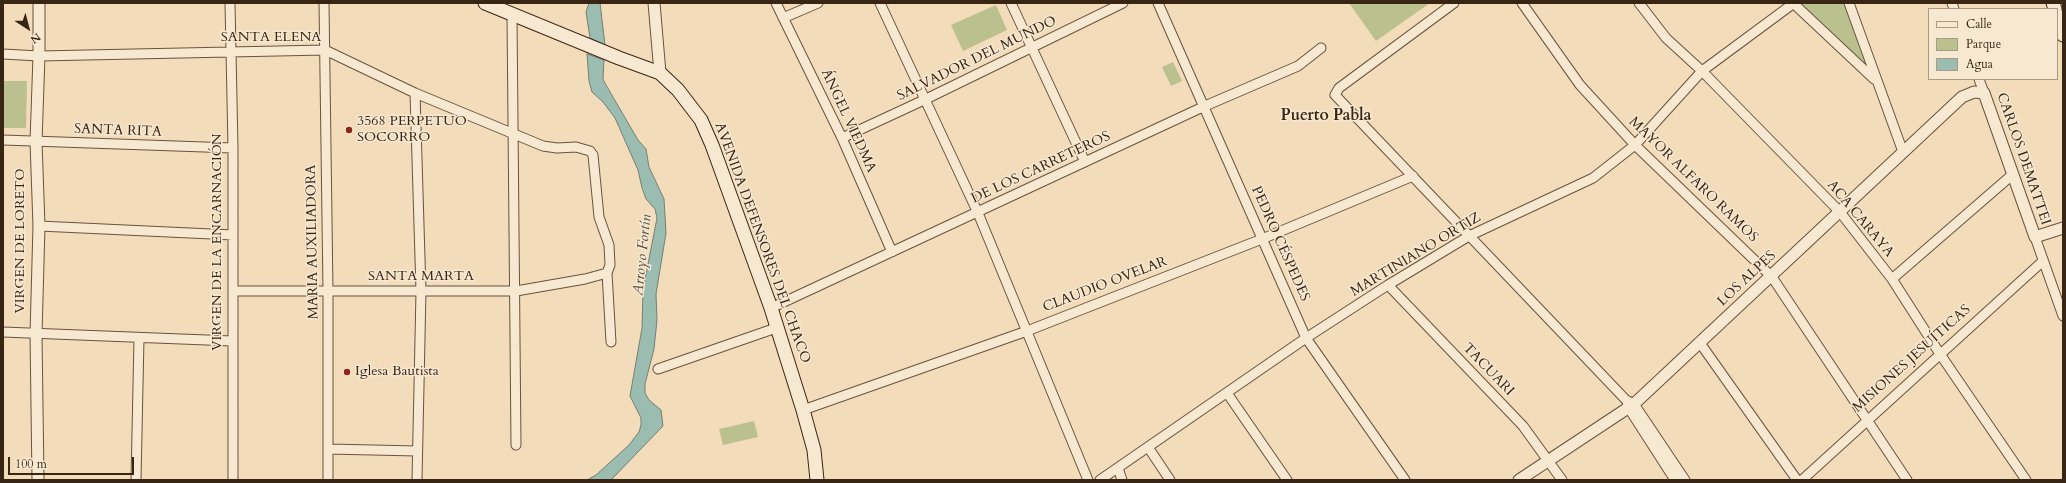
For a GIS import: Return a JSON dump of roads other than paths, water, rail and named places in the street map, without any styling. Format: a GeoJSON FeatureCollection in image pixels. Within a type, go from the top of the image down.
{"type":"FeatureCollection","features":[{"type":"Feature","properties":{"kind":"main road","name":"AVENIDA DEFENSORES DEL CHACO"},"geometry":{"type":"LineString","coordinates":[[485,3],[619,58],[660,73],[690,105],[704,127],[715,152],[771,308],[814,450],[817,480]]}},
{"type":"Feature","properties":{"kind":"street","name":"VIRGEN DE LORETO"},"geometry":{"type":"LineString","coordinates":[[38,480],[36,334],[39,226],[36,142],[39,3]]}},
{"type":"Feature","properties":{"kind":"street","name":"VIRGEN DE LA ENCARNACIÓN"},"geometry":{"type":"LineString","coordinates":[[230,3],[233,148],[232,480]]}},
{"type":"Feature","properties":{"kind":"street","name":"MARIA AUXILIADORA"},"geometry":{"type":"LineString","coordinates":[[324,3],[328,291],[328,480]]}},
{"type":"Feature","properties":{"kind":"street"},"geometry":{"type":"LineString","coordinates":[[654,3],[660,73]]}},
{"type":"Feature","properties":{"kind":"street","name":"ÁNGEL VIEDMA"},"geometry":{"type":"LineString","coordinates":[[776,3],[842,138],[892,252]]}},
{"type":"Feature","properties":{"kind":"street"},"geometry":{"type":"LineString","coordinates":[[783,18],[818,3]]}},
{"type":"Feature","properties":{"kind":"street"},"geometry":{"type":"LineString","coordinates":[[880,3],[978,213],[1088,480]]}},
{"type":"Feature","properties":{"kind":"street"},"geometry":{"type":"LineString","coordinates":[[1011,3],[1085,162]]}},
{"type":"Feature","properties":{"kind":"street","name":"SALVADOR DEL MUNDO"},"geometry":{"type":"LineString","coordinates":[[842,138],[924,100],[1123,3]]}},
{"type":"Feature","properties":{"kind":"street","name":"PEDRO CÉSPEDES"},"geometry":{"type":"LineString","coordinates":[[1158,3],[1205,106],[1306,338],[1405,480]]}},
{"type":"Feature","properties":{"kind":"street"},"geometry":{"type":"LineString","coordinates":[[1454,3],[1339,88],[1335,95],[1629,403],[1668,461],[1685,480]]}},
{"type":"Feature","properties":{"kind":"street","name":"MAYOR ALFARO RAMOS"},"geometry":{"type":"LineString","coordinates":[[1522,3],[1580,85],[1635,145],[1772,277],[1907,480]]}},
{"type":"Feature","properties":{"kind":"street","name":"ACA CARAYA"},"geometry":{"type":"LineString","coordinates":[[1639,3],[1666,38],[1702,71],[1840,212],[1892,279],[1940,354],[2026,480]]}},
{"type":"Feature","properties":{"kind":"street"},"geometry":{"type":"LineString","coordinates":[[1794,3],[1875,80]]}},
{"type":"Feature","properties":{"kind":"street","name":"MARTINIANO ORTIZ"},"geometry":{"type":"LineString","coordinates":[[1100,480],[1306,338],[1388,285],[1469,236],[1593,178],[1635,145],[1702,71],[1794,3]]}},
{"type":"Feature","properties":{"kind":"street"},"geometry":{"type":"LineString","coordinates":[[1849,3],[1875,80],[1902,152]]}},
{"type":"Feature","properties":{"kind":"street"},"geometry":{"type":"LineString","coordinates":[[512,15],[516,291],[516,445]]}},
{"type":"Feature","properties":{"kind":"street","name":"DE LOS CARRETEROS"},"geometry":{"type":"LineString","coordinates":[[771,308],[978,213],[1205,106],[1298,66],[1321,48]]}},
{"type":"Feature","properties":{"kind":"street","name":"SANTA ELENA"},"geometry":{"type":"LineString","coordinates":[[3,54],[39,56],[325,50],[415,93],[513,134],[551,148],[576,147],[590,151],[593,155],[599,217],[610,245],[610,265],[607,273]]}},
{"type":"Feature","properties":{"kind":"street","name":"CARLOS DEMATTEI"},"geometry":{"type":"LineString","coordinates":[[1979,80],[2063,316]]}},
{"type":"Feature","properties":{"kind":"street","name":"LOS ALPES"},"geometry":{"type":"LineString","coordinates":[[1519,480],[1629,403],[1700,343],[1772,277],[1902,152],[1962,97],[1974,92],[1984,93]]}},
{"type":"Feature","properties":{"kind":"street"},"geometry":{"type":"LineString","coordinates":[[415,93],[421,291],[417,480]]}},
{"type":"Feature","properties":{"kind":"street","name":"SANTA RITA"},"geometry":{"type":"LineString","coordinates":[[3,140],[233,148]]}},
{"type":"Feature","properties":{"kind":"street"},"geometry":{"type":"LineString","coordinates":[[1892,279],[2012,175]]}},
{"type":"Feature","properties":{"kind":"street","name":"CLAUDIO OVELAR"},"geometry":{"type":"LineString","coordinates":[[803,410],[1027,331],[1262,238],[1413,176]]}},
{"type":"Feature","properties":{"kind":"street"},"geometry":{"type":"LineString","coordinates":[[39,226],[232,235]]}},
{"type":"Feature","properties":{"kind":"street"},"geometry":{"type":"LineString","coordinates":[[2034,237],[2063,228]]}},
{"type":"Feature","properties":{"kind":"street","name":"MISIONES JESUÍTICAS"},"geometry":{"type":"LineString","coordinates":[[1802,480],[2043,261]]}},
{"type":"Feature","properties":{"kind":"street"},"geometry":{"type":"LineString","coordinates":[[607,273],[611,342]]}},
{"type":"Feature","properties":{"kind":"street","name":"SANTA MARTA"},"geometry":{"type":"LineString","coordinates":[[232,291],[516,291],[585,279],[607,273]]}},
{"type":"Feature","properties":{"kind":"street","name":"TACUARI"},"geometry":{"type":"LineString","coordinates":[[1388,285],[1523,426],[1562,480]]}},
{"type":"Feature","properties":{"kind":"street"},"geometry":{"type":"LineString","coordinates":[[658,369],[776,328]]}},
{"type":"Feature","properties":{"kind":"street"},"geometry":{"type":"LineString","coordinates":[[3,332],[232,341]]}},
{"type":"Feature","properties":{"kind":"street"},"geometry":{"type":"LineString","coordinates":[[136,480],[139,338]]}},
{"type":"Feature","properties":{"kind":"street"},"geometry":{"type":"LineString","coordinates":[[1700,343],[1797,480]]}},
{"type":"Feature","properties":{"kind":"street"},"geometry":{"type":"LineString","coordinates":[[1227,393],[1287,480]]}},
{"type":"Feature","properties":{"kind":"street"},"geometry":{"type":"LineString","coordinates":[[1148,447],[1170,480]]}},
{"type":"Feature","properties":{"kind":"street"},"geometry":{"type":"LineString","coordinates":[[328,449],[417,451]]}},
{"type":"Feature","properties":{"kind":"street"},"geometry":{"type":"LineString","coordinates":[[1668,461],[1675,480]]}},
{"type":"Feature","properties":{"kind":"street"},"geometry":{"type":"LineString","coordinates":[[1118,468],[1122,480]]}},
{"type":"Feature","properties":{"kind":"water"},"geometry":{"type":"Polygon","coordinates":[[[589,3],[600,3],[605,45],[590,38],[586,12],[589,3]]]}},
{"type":"Feature","properties":{"kind":"water"},"geometry":{"type":"Polygon","coordinates":[[[587,54],[604,60],[603,79],[638,140],[646,149],[649,167],[664,199],[666,233],[656,294],[657,320],[654,349],[645,384],[645,393],[649,400],[661,410],[663,426],[611,480],[587,480],[596,475],[629,445],[639,432],[641,425],[641,418],[630,396],[642,328],[643,290],[657,218],[655,209],[646,199],[638,170],[615,118],[603,102],[592,92],[589,81],[587,54]]]}},
{"type":"Feature","properties":{"kind":"place","name":"3568 PERPETUO SOCORRO"},"geometry":{"type":"Point","coordinates":[349,130]}},
{"type":"Feature","properties":{"kind":"place","name":"Iglesa Bautista"},"geometry":{"type":"Point","coordinates":[347,372]}},
{"type":"Feature","properties":{"kind":"district","name":"Puerto Pabla"},"geometry":{"type":"Point","coordinates":[1326,116]}},
{"type":"Feature","properties":{"kind":"water label","name":"Arroyo Fortín"},"geometry":{"type":"Point","coordinates":[643,255]}}]}
